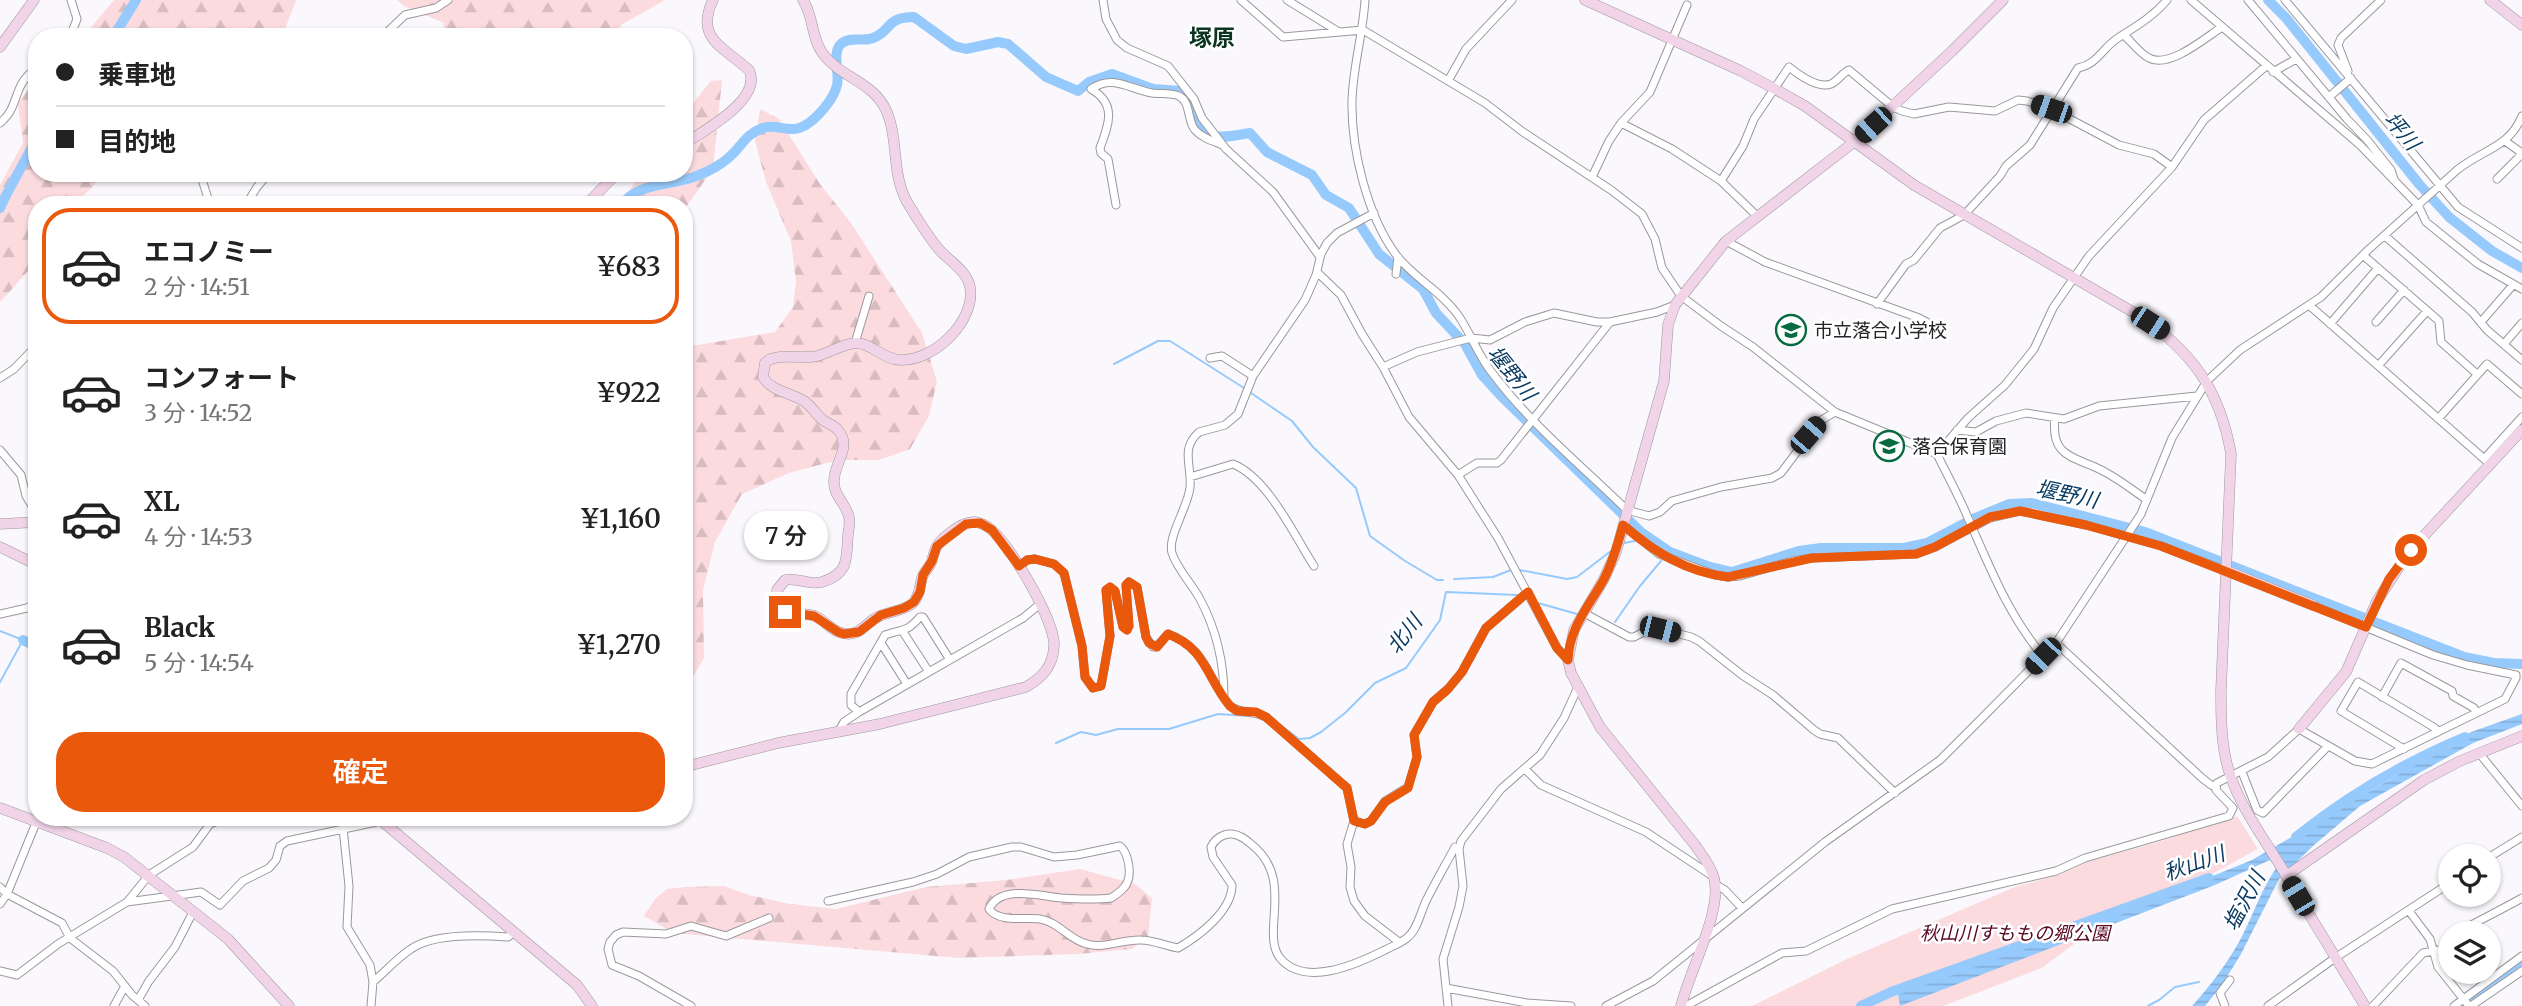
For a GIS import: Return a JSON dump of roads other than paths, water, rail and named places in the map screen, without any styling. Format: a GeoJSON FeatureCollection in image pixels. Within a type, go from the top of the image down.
{"type":"FeatureCollection","features":[{"type":"Feature","properties":{"kind":"street"},"geometry":{"type":"LineString","coordinates":[[0,47],[34,0]]}},
{"type":"Feature","properties":{"kind":"street"},"geometry":{"type":"LineString","coordinates":[[71,0],[77,19],[73,28]]}},
{"type":"Feature","properties":{"kind":"street"},"geometry":{"type":"LineString","coordinates":[[391,28],[405,15],[436,8],[448,0]]}},
{"type":"Feature","properties":{"kind":"street"},"geometry":{"type":"LineString","coordinates":[[693,138],[732,111],[752,84],[749,69],[712,38],[708,31],[705,24],[706,14],[713,0]]}},
{"type":"Feature","properties":{"kind":"street"},"geometry":{"type":"LineString","coordinates":[[693,765],[778,743],[880,724],[1026,687],[1038,680],[1048,669],[1055,643],[1051,627],[1019,566],[992,530],[986,525],[973,522],[957,529],[937,546],[914,602],[881,615],[859,632],[838,632],[814,616],[788,614],[776,601],[777,590],[785,580],[819,583],[832,577],[845,565],[849,553],[849,518],[836,495],[834,482],[844,451],[838,431],[820,418],[806,402],[769,385],[763,377],[763,368],[769,359],[821,356],[855,343],[869,347],[888,358],[920,358],[944,342],[963,318],[968,310],[970,290],[968,280],[936,246],[901,189],[896,172],[890,119],[881,101],[863,83],[831,63],[816,41],[812,17],[803,0]]}},
{"type":"Feature","properties":{"kind":"street"},"geometry":{"type":"LineString","coordinates":[[1241,0],[1283,37],[1363,30],[1485,103],[1642,214],[1655,239],[1662,268],[1678,301],[1753,347],[1835,412],[1937,454],[2001,594],[2018,624],[2043,656]]}},
{"type":"Feature","properties":{"kind":"street"},"geometry":{"type":"LineString","coordinates":[[1287,0],[1339,32]]}},
{"type":"Feature","properties":{"kind":"street"},"geometry":{"type":"LineString","coordinates":[[1365,0],[1352,98],[1353,117],[1359,160],[1379,226],[1398,258],[1446,301],[1459,317],[1489,369],[1659,554],[1715,575],[1728,577],[1812,558],[1916,554],[1935,547],[1990,517],[2020,511],[2127,535],[2227,570],[2433,655],[2515,675],[2516,678],[2505,699],[2372,764],[2362,764],[2299,729]]}},
{"type":"Feature","properties":{"kind":"street"},"geometry":{"type":"LineString","coordinates":[[1448,81],[1466,49],[1512,0]]}},
{"type":"Feature","properties":{"kind":"street"},"geometry":{"type":"LineString","coordinates":[[1585,0],[1775,89],[1805,106],[1914,185],[2162,331],[2187,354],[2207,381],[2227,430],[2231,454],[2221,720],[2226,760],[2245,808],[2366,1006],[2423,953],[2438,949]]}},
{"type":"Feature","properties":{"kind":"street"},"geometry":{"type":"LineString","coordinates":[[1568,660],[1574,630],[1604,579],[1616,552],[1664,381],[1668,325],[1678,301],[1726,241],[1854,142],[2003,0]]}},
{"type":"Feature","properties":{"kind":"street"},"geometry":{"type":"LineString","coordinates":[[1877,304],[1906,264],[1914,260],[1940,228],[1964,215],[2006,166],[2030,145],[2078,68],[2097,60],[2116,39],[2166,0]]}},
{"type":"Feature","properties":{"kind":"street"},"geometry":{"type":"LineString","coordinates":[[2191,0],[2360,145],[2418,205],[2426,222],[2456,249],[2522,289]]}},
{"type":"Feature","properties":{"kind":"street"},"geometry":{"type":"LineString","coordinates":[[2248,0],[2296,59],[2331,95],[2391,170],[2396,183]]}},
{"type":"Feature","properties":{"kind":"street"},"geometry":{"type":"LineString","coordinates":[[2285,0],[2438,188],[2458,207],[2522,248]]}},
{"type":"Feature","properties":{"kind":"street"},"geometry":{"type":"LineString","coordinates":[[2350,79],[2338,45],[2341,38],[2381,0]]}},
{"type":"Feature","properties":{"kind":"street"},"geometry":{"type":"LineString","coordinates":[[2490,0],[2522,25]]}},
{"type":"Feature","properties":{"kind":"street"},"geometry":{"type":"LineString","coordinates":[[1100,1],[1116,40],[1168,66],[1184,85],[1198,112],[1214,134],[1273,192],[1320,257]]}},
{"type":"Feature","properties":{"kind":"street"},"geometry":{"type":"LineString","coordinates":[[1592,177],[1621,123],[1650,92],[1688,5]]}},
{"type":"Feature","properties":{"kind":"street"},"geometry":{"type":"LineString","coordinates":[[2124,35],[2151,59],[2171,59],[2222,27]]}},
{"type":"Feature","properties":{"kind":"street"},"geometry":{"type":"LineString","coordinates":[[2273,72],[2296,59]]}},
{"type":"Feature","properties":{"kind":"street"},"geometry":{"type":"LineString","coordinates":[[1937,454],[1986,400],[2005,385],[2034,349],[2053,308],[2089,256],[2172,167],[2204,120],[2266,66]]}},
{"type":"Feature","properties":{"kind":"street"},"geometry":{"type":"LineString","coordinates":[[1721,181],[1743,146],[1754,119],[1790,67],[1806,79],[1826,85],[1850,70],[1893,107],[1914,114],[1950,107],[1995,111],[2018,100],[2051,109],[2119,145],[2154,154],[2172,167]]}},
{"type":"Feature","properties":{"kind":"street"},"geometry":{"type":"LineString","coordinates":[[0,123],[8,116],[19,84],[28,74]]}},
{"type":"Feature","properties":{"kind":"street"},"geometry":{"type":"LineString","coordinates":[[2331,95],[2350,79]]}},
{"type":"Feature","properties":{"kind":"street"},"geometry":{"type":"LineString","coordinates":[[1115,205],[1108,159],[1101,153],[1100,148],[1109,119],[1108,107],[1104,99],[1090,89],[1115,81],[1144,92],[1177,96],[1185,103],[1192,125],[1202,137],[1222,144]]}},
{"type":"Feature","properties":{"kind":"street"},"geometry":{"type":"LineString","coordinates":[[1192,125],[1198,112]]}},
{"type":"Feature","properties":{"kind":"street"},"geometry":{"type":"LineString","coordinates":[[1605,1006],[1653,981],[1825,842],[1940,760],[2056,643],[2134,525],[2172,439],[2207,381],[2249,343],[2309,306],[2339,281],[2363,254],[2470,159],[2505,141],[2517,128],[2522,116]]}},
{"type":"Feature","properties":{"kind":"street"},"geometry":{"type":"LineString","coordinates":[[1621,123],[1672,149],[1721,181],[1757,216]]}},
{"type":"Feature","properties":{"kind":"street"},"geometry":{"type":"LineString","coordinates":[[2497,178],[2522,153],[2505,141]]}},
{"type":"Feature","properties":{"kind":"street"},"geometry":{"type":"LineString","coordinates":[[595,196],[608,182]]}},
{"type":"Feature","properties":{"kind":"street"},"geometry":{"type":"LineString","coordinates":[[1224,699],[1224,676],[1218,643],[1200,598],[1172,554],[1171,544],[1190,490],[1187,448],[1199,432],[1225,425],[1238,414],[1253,376],[1305,300],[1327,243],[1337,233],[1374,213]]}},
{"type":"Feature","properties":{"kind":"street"},"geometry":{"type":"LineString","coordinates":[[2385,236],[2522,360]]}},
{"type":"Feature","properties":{"kind":"street"},"geometry":{"type":"LineString","coordinates":[[1726,241],[1765,262],[1932,325]]}},
{"type":"Feature","properties":{"kind":"street"},"geometry":{"type":"LineString","coordinates":[[2363,254],[2439,321],[2441,342],[2477,374]]}},
{"type":"Feature","properties":{"kind":"street"},"geometry":{"type":"LineString","coordinates":[[1396,274],[1398,258]]}},
{"type":"Feature","properties":{"kind":"street"},"geometry":{"type":"LineString","coordinates":[[2330,324],[2378,268]]}},
{"type":"Feature","properties":{"kind":"street"},"geometry":{"type":"LineString","coordinates":[[1317,272],[1341,295],[1384,367],[1409,417],[1458,475],[1516,570],[1557,648],[1568,660],[1578,687],[1600,727],[1707,862],[1715,881],[1714,905],[1683,1006]]}},
{"type":"Feature","properties":{"kind":"street"},"geometry":{"type":"LineString","coordinates":[[2481,322],[2513,285]]}},
{"type":"Feature","properties":{"kind":"street"},"geometry":{"type":"LineString","coordinates":[[2376,322],[2404,290]]}},
{"type":"Feature","properties":{"kind":"street"},"geometry":{"type":"LineString","coordinates":[[855,343],[869,296]]}},
{"type":"Feature","properties":{"kind":"street"},"geometry":{"type":"LineString","coordinates":[[1384,367],[1417,352],[1470,339],[1490,340],[1525,322],[1554,313],[1610,322],[1657,312],[1678,301]]}},
{"type":"Feature","properties":{"kind":"street"},"geometry":{"type":"LineString","coordinates":[[2309,306],[2487,462]]}},
{"type":"Feature","properties":{"kind":"street"},"geometry":{"type":"LineString","coordinates":[[2378,366],[2427,311]]}},
{"type":"Feature","properties":{"kind":"street"},"geometry":{"type":"LineString","coordinates":[[1458,475],[1477,463],[1497,463],[1502,460],[1610,322]]}},
{"type":"Feature","properties":{"kind":"street"},"geometry":{"type":"LineString","coordinates":[[2504,344],[2522,323]]}},
{"type":"Feature","properties":{"kind":"street"},"geometry":{"type":"LineString","coordinates":[[0,378],[14,369],[28,354]]}},
{"type":"Feature","properties":{"kind":"street"},"geometry":{"type":"LineString","coordinates":[[1210,358],[1222,356],[1253,376]]}},
{"type":"Feature","properties":{"kind":"street"},"geometry":{"type":"LineString","coordinates":[[2438,419],[2487,364],[2522,394]]}},
{"type":"Feature","properties":{"kind":"street"},"geometry":{"type":"LineString","coordinates":[[1957,430],[1976,432],[1996,421],[2026,413],[2064,419],[2099,406],[2197,396]]}},
{"type":"Feature","properties":{"kind":"street"},"geometry":{"type":"LineString","coordinates":[[1625,518],[1649,516],[1660,512],[1672,501],[1721,487],[1772,478],[1781,473],[1820,421],[1835,412]]}},
{"type":"Feature","properties":{"kind":"street"},"geometry":{"type":"LineString","coordinates":[[2216,787],[2217,783],[2268,757],[2299,729],[2346,672],[2389,579],[2522,417]]}},
{"type":"Feature","properties":{"kind":"street"},"geometry":{"type":"LineString","coordinates":[[2055,418],[2054,438],[2066,455],[2105,472],[2147,500]]}},
{"type":"Feature","properties":{"kind":"street"},"geometry":{"type":"LineString","coordinates":[[2487,462],[2522,430]]}},
{"type":"Feature","properties":{"kind":"street"},"geometry":{"type":"LineString","coordinates":[[0,450],[21,475],[28,499]]}},
{"type":"Feature","properties":{"kind":"street"},"geometry":{"type":"LineString","coordinates":[[1191,477],[1233,464],[1251,474],[1271,498],[1314,566]]}},
{"type":"Feature","properties":{"kind":"street"},"geometry":{"type":"LineString","coordinates":[[0,524],[28,522]]}},
{"type":"Feature","properties":{"kind":"street"},"geometry":{"type":"LineString","coordinates":[[0,547],[28,561]]}},
{"type":"Feature","properties":{"kind":"street"},"geometry":{"type":"LineString","coordinates":[[1019,566],[1027,560],[1035,559],[1054,564],[1064,573],[1082,646],[1085,677],[1093,688],[1101,686],[1108,656],[1110,636],[1106,590],[1110,587],[1115,591],[1123,627],[1127,630],[1126,585],[1129,582],[1137,587],[1149,643],[1157,647],[1168,634],[1189,645],[1200,655],[1224,699],[1237,711],[1256,712],[1272,721],[1347,788],[1354,821],[1347,844],[1351,867],[1350,887],[1354,901],[1364,916],[1399,942]]}},
{"type":"Feature","properties":{"kind":"street"},"geometry":{"type":"LineString","coordinates":[[1354,821],[1365,824],[1371,821],[1385,802],[1408,788],[1417,757],[1414,735],[1433,702],[1462,672],[1486,628],[1528,592]]}},
{"type":"Feature","properties":{"kind":"street"},"geometry":{"type":"LineString","coordinates":[[839,731],[844,722],[859,712],[1023,618],[1040,604]]}},
{"type":"Feature","properties":{"kind":"street"},"geometry":{"type":"LineString","coordinates":[[0,614],[28,607]]}},
{"type":"Feature","properties":{"kind":"street"},"geometry":{"type":"LineString","coordinates":[[1584,613],[1629,637],[1653,627],[1690,636],[1773,695],[1814,730],[1838,738],[1895,793]]}},
{"type":"Feature","properties":{"kind":"street"},"geometry":{"type":"LineString","coordinates":[[859,712],[851,705],[851,694],[889,633],[903,632],[923,617],[950,660]]}},
{"type":"Feature","properties":{"kind":"street"},"geometry":{"type":"LineString","coordinates":[[903,632],[929,672]]}},
{"type":"Feature","properties":{"kind":"street"},"geometry":{"type":"LineString","coordinates":[[881,643],[907,684]]}},
{"type":"Feature","properties":{"kind":"street"},"geometry":{"type":"LineString","coordinates":[[1683,1006],[1782,953],[1806,951],[1892,909],[2056,871],[2085,858],[2229,816],[2233,808],[2216,787],[2056,643]]}},
{"type":"Feature","properties":{"kind":"street"},"geometry":{"type":"LineString","coordinates":[[2382,697],[2401,663],[2452,691],[2453,696],[2473,708],[2476,713]]}},
{"type":"Feature","properties":{"kind":"street"},"geometry":{"type":"LineString","coordinates":[[2403,749],[2341,711],[2358,682],[2438,732]]}},
{"type":"Feature","properties":{"kind":"street"},"geometry":{"type":"LineString","coordinates":[[1448,1006],[1443,959],[1463,886],[1459,849],[1461,841],[1501,789],[1540,755],[1553,738],[1572,705],[1578,687]]}},
{"type":"Feature","properties":{"kind":"street"},"geometry":{"type":"LineString","coordinates":[[2286,876],[2424,780],[2479,753],[2522,736]]}},
{"type":"Feature","properties":{"kind":"street"},"geometry":{"type":"LineString","coordinates":[[2242,772],[2257,810],[2263,813],[2328,746]]}},
{"type":"Feature","properties":{"kind":"street"},"geometry":{"type":"LineString","coordinates":[[2479,753],[2522,806]]}},
{"type":"Feature","properties":{"kind":"street"},"geometry":{"type":"LineString","coordinates":[[1525,769],[1541,785],[1646,832],[1715,881],[1742,908]]}},
{"type":"Feature","properties":{"kind":"street"},"geometry":{"type":"LineString","coordinates":[[0,808],[28,816]]}},
{"type":"Feature","properties":{"kind":"street"},"geometry":{"type":"LineString","coordinates":[[0,904],[7,894],[34,826]]}},
{"type":"Feature","properties":{"kind":"street"},"geometry":{"type":"LineString","coordinates":[[54,826],[107,848],[149,875],[228,939],[289,1006]]}},
{"type":"Feature","properties":{"kind":"street"},"geometry":{"type":"LineString","coordinates":[[0,971],[17,975],[127,902],[149,875],[193,847],[209,826]]}},
{"type":"Feature","properties":{"kind":"street"},"geometry":{"type":"LineString","coordinates":[[127,902],[201,892],[220,905],[243,881],[269,868],[276,860],[280,846],[287,841],[351,826]]}},
{"type":"Feature","properties":{"kind":"street"},"geometry":{"type":"LineString","coordinates":[[390,826],[577,985],[592,1006]]}},
{"type":"Feature","properties":{"kind":"street"},"geometry":{"type":"LineString","coordinates":[[343,828],[349,886],[347,927],[370,965],[373,982],[371,1006]]}},
{"type":"Feature","properties":{"kind":"street"},"geometry":{"type":"LineString","coordinates":[[828,901],[912,882],[937,874],[969,857],[1012,847],[1054,857],[1120,846],[1125,849],[1127,855],[1127,883],[1111,898],[1063,898],[1025,893],[999,898],[989,909],[997,916],[1053,922],[1087,944],[1143,940],[1178,948],[1189,941],[1230,900],[1232,885],[1213,857],[1211,847],[1215,840],[1229,834],[1243,837],[1258,849],[1272,872],[1276,897],[1274,944],[1278,955],[1291,968],[1322,972],[1357,962],[1408,938],[1455,847]]}},
{"type":"Feature","properties":{"kind":"street"},"geometry":{"type":"LineString","coordinates":[[2501,850],[2522,837]]}},
{"type":"Feature","properties":{"kind":"street"},"geometry":{"type":"LineString","coordinates":[[0,887],[7,894],[62,923],[70,938],[113,971],[145,1006]]}},
{"type":"Feature","properties":{"kind":"street"},"geometry":{"type":"LineString","coordinates":[[2268,1006],[2335,958],[2438,891]]}},
{"type":"Feature","properties":{"kind":"street"},"geometry":{"type":"LineString","coordinates":[[2480,921],[2522,898]]}},
{"type":"Feature","properties":{"kind":"street"},"geometry":{"type":"LineString","coordinates":[[2409,911],[2430,939],[2438,967],[2470,1006],[2522,971]]}},
{"type":"Feature","properties":{"kind":"street"},"geometry":{"type":"LineString","coordinates":[[138,1000],[175,947],[193,912]]}},
{"type":"Feature","properties":{"kind":"street"},"geometry":{"type":"LineString","coordinates":[[691,1006],[639,976],[612,965],[608,949],[610,942],[623,932],[666,934],[691,926],[726,936],[768,918]]}},
{"type":"Feature","properties":{"kind":"street"},"geometry":{"type":"LineString","coordinates":[[373,982],[411,948],[433,939],[465,936],[508,937],[513,932]]}},
{"type":"Feature","properties":{"kind":"street"},"geometry":{"type":"LineString","coordinates":[[2454,1006],[2522,956]]}},
{"type":"Feature","properties":{"kind":"street"},"geometry":{"type":"LineString","coordinates":[[2225,1006],[2220,993],[2230,980]]}},
{"type":"Feature","properties":{"kind":"street"},"geometry":{"type":"LineString","coordinates":[[114,1006],[125,986]]}},
{"type":"Feature","properties":{"kind":"street"},"geometry":{"type":"LineString","coordinates":[[1446,988],[1528,1003],[1571,1006]]}},
{"type":"Feature","properties":{"kind":"water"},"geometry":{"type":"Polygon","coordinates":[[[2522,714],[2522,724],[2473,743],[2360,806],[2313,846],[2279,879],[2241,954],[2205,1006],[2192,1006],[2218,974],[2240,940],[2276,868],[2270,860],[2215,885],[1900,1006],[1898,994],[2156,899],[2252,860],[2471,732],[2522,714]]]}},
{"type":"Feature","properties":{"kind":"waterway","name":"坪川"},"geometry":{"type":"LineString","coordinates":[[119,28],[136,0]]}},
{"type":"Feature","properties":{"kind":"waterway","name":"坪川"},"geometry":{"type":"LineString","coordinates":[[2268,0],[2286,18],[2419,184],[2449,217],[2492,251],[2522,268]]}},
{"type":"Feature","properties":{"kind":"waterway","name":"堰野川"},"geometry":{"type":"LineString","coordinates":[[693,177],[724,162],[756,131],[768,127],[794,129],[809,123],[824,108],[835,90],[838,80],[837,51],[842,43],[873,38],[898,19],[914,17],[954,46],[966,49],[998,42],[1008,44],[1046,77],[1078,91],[1089,82],[1112,74],[1153,89],[1181,91],[1204,131],[1224,137],[1250,133],[1267,152],[1312,175],[1326,195],[1349,208],[1379,254],[1423,289],[1436,313],[1465,344],[1482,375],[1502,397],[1641,532],[1670,552],[1732,572],[1799,551],[1821,548],[1904,548],[1927,543],[2009,504],[2032,503],[2145,532],[2464,657],[2494,663],[2522,664]]}},
{"type":"Feature","properties":{"kind":"waterway","name":"坪川"},"geometry":{"type":"LineString","coordinates":[[0,208],[28,154]]}},
{"type":"Feature","properties":{"kind":"waterway","name":"堰野川"},"geometry":{"type":"LineString","coordinates":[[630,196],[638,191],[674,182]]}},
{"type":"Feature","properties":{"kind":"waterway"},"geometry":{"type":"LineString","coordinates":[[1114,364],[1158,341],[1170,341],[1244,388]]}},
{"type":"Feature","properties":{"kind":"waterway"},"geometry":{"type":"LineString","coordinates":[[1251,393],[1292,421],[1313,447],[1356,488],[1370,536],[1405,561],[1437,580],[1443,580]]}},
{"type":"Feature","properties":{"kind":"waterway"},"geometry":{"type":"LineString","coordinates":[[1624,543],[1635,541]]}},
{"type":"Feature","properties":{"kind":"waterway"},"geometry":{"type":"LineString","coordinates":[[1520,570],[1567,579],[1577,577],[1611,551]]}},
{"type":"Feature","properties":{"kind":"waterway","name":"北川"},"geometry":{"type":"LineString","coordinates":[[1615,622],[1661,561]]}},
{"type":"Feature","properties":{"kind":"waterway"},"geometry":{"type":"LineString","coordinates":[[1454,579],[1493,577],[1511,570]]}},
{"type":"Feature","properties":{"kind":"waterway","name":"北川"},"geometry":{"type":"LineString","coordinates":[[1283,727],[1299,739],[1310,738],[1345,713],[1375,683],[1406,668],[1440,620],[1446,592],[1517,595]]}},
{"type":"Feature","properties":{"kind":"waterway","name":"北川"},"geometry":{"type":"LineString","coordinates":[[1538,603],[1577,614]]}},
{"type":"Feature","properties":{"kind":"waterway"},"geometry":{"type":"LineString","coordinates":[[0,631],[23,640],[0,682]]}},
{"type":"Feature","properties":{"kind":"waterway","name":"堰野川"},"geometry":{"type":"LineString","coordinates":[[23,640],[28,642]]}},
{"type":"Feature","properties":{"kind":"waterway","name":"北川"},"geometry":{"type":"LineString","coordinates":[[1056,743],[1081,732],[1096,735],[1118,729],[1169,729],[1218,714],[1249,716]]}},
{"type":"Feature","properties":{"kind":"waterway","name":"秋山川"},"geometry":{"type":"LineString","coordinates":[[2296,837],[2377,781],[2420,757],[2465,737]]}},
{"type":"Feature","properties":{"kind":"waterway","name":"秋山川"},"geometry":{"type":"LineString","coordinates":[[1861,1006],[1891,992],[2209,878]]}},
{"type":"Feature","properties":{"kind":"waterway"},"geometry":{"type":"LineString","coordinates":[[2462,1006],[2522,962]]}},
{"type":"Feature","properties":{"kind":"waterway"},"geometry":{"type":"LineString","coordinates":[[2148,1006],[2175,987],[2199,982]]}},
{"type":"Feature","properties":{"kind":"place","name":"市立落合小学校"},"geometry":{"type":"Point","coordinates":[1791,330]}},
{"type":"Feature","properties":{"kind":"place","name":"落合保育園"},"geometry":{"type":"Point","coordinates":[1889,446]}},
{"type":"Feature","properties":{"kind":"district","name":"塚原"},"geometry":{"type":"Point","coordinates":[1212,37]}},
{"type":"Feature","properties":{"kind":"water label","name":"塩沢川"},"geometry":{"type":"Point","coordinates":[2244,901]}},
{"type":"Feature","properties":{"kind":"park label","name":"秋山川すももの郷公園"},"geometry":{"type":"Point","coordinates":[2015,933]}}]}
